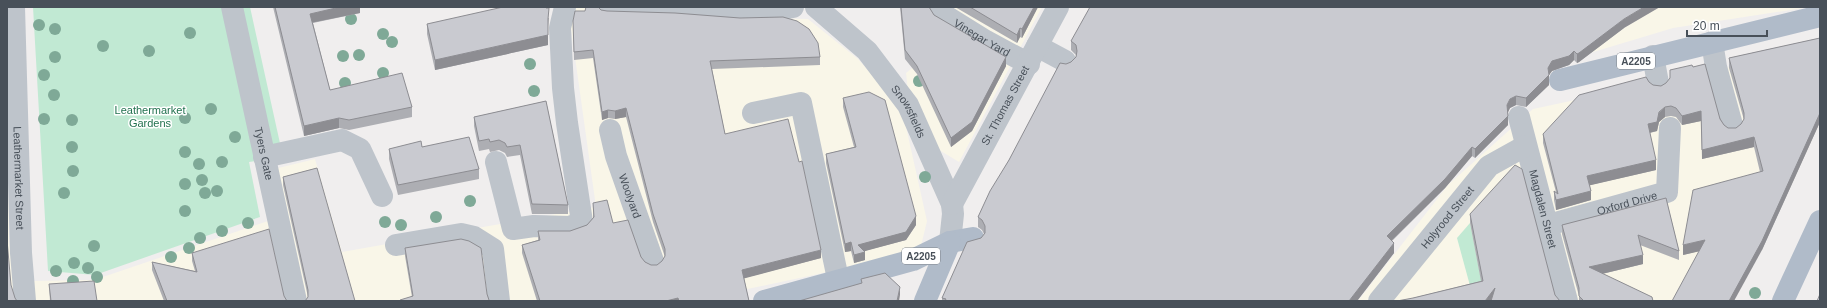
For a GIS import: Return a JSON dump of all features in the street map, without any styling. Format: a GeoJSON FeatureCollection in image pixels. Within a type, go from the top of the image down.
{"type":"FeatureCollection","features":[{"type":"Feature","properties":{"kind":"main road","name":"A2205"},"geometry":{"type":"LineString","coordinates":[[1560,80],[1820,16]]}},
{"type":"Feature","properties":{"kind":"main road"},"geometry":{"type":"LineString","coordinates":[[1783,301],[1820,222]]}},
{"type":"Feature","properties":{"kind":"main road","name":"A2205"},"geometry":{"type":"LineString","coordinates":[[764,301],[838,279],[913,260],[950,242],[973,238]]}},
{"type":"Feature","properties":{"kind":"main road"},"geometry":{"type":"LineString","coordinates":[[925,301],[950,242]]}},
{"type":"Feature","properties":{"kind":"street","name":"Leathermarket Street"},"geometry":{"type":"LineString","coordinates":[[14,7],[20,230],[25,301]]}},
{"type":"Feature","properties":{"kind":"street","name":"Tyers Gate"},"geometry":{"type":"LineString","coordinates":[[232,7],[296,301]]}},
{"type":"Feature","properties":{"kind":"street"},"geometry":{"type":"LineString","coordinates":[[496,162],[513,229],[534,226],[570,227],[582,222],[563,88],[560,28],[565,7]]}},
{"type":"Feature","properties":{"kind":"street"},"geometry":{"type":"LineString","coordinates":[[607,7],[771,11],[793,7]]}},
{"type":"Feature","properties":{"kind":"street","name":"Snowsfields"},"geometry":{"type":"LineString","coordinates":[[816,7],[867,51],[908,105],[952,204],[953,214],[950,242]]}},
{"type":"Feature","properties":{"kind":"street","name":"Vinegar Yard"},"geometry":{"type":"LineString","coordinates":[[940,7],[941,13],[986,41],[1033,55]]}},
{"type":"Feature","properties":{"kind":"street","name":"St. Thomas Street"},"geometry":{"type":"LineString","coordinates":[[952,204],[1058,7]]}},
{"type":"Feature","properties":{"kind":"street"},"geometry":{"type":"LineString","coordinates":[[1712,42],[1716,67],[1732,126]]}},
{"type":"Feature","properties":{"kind":"street"},"geometry":{"type":"LineString","coordinates":[[1033,55],[1065,61]]}},
{"type":"Feature","properties":{"kind":"street"},"geometry":{"type":"LineString","coordinates":[[1653,56],[1658,83]]}},
{"type":"Feature","properties":{"kind":"street"},"geometry":{"type":"LineString","coordinates":[[753,114],[801,103],[838,279]]}},
{"type":"Feature","properties":{"kind":"street","name":"Magdalen Street"},"geometry":{"type":"LineString","coordinates":[[1519,117],[1525,146],[1548,225],[1567,301]]}},
{"type":"Feature","properties":{"kind":"street","name":"Oxford Drive"},"geometry":{"type":"LineString","coordinates":[[1548,225],[1667,192],[1670,128]]}},
{"type":"Feature","properties":{"kind":"street","name":"Woolyard"},"geometry":{"type":"LineString","coordinates":[[610,130],[616,156],[653,261]]}},
{"type":"Feature","properties":{"kind":"street"},"geometry":{"type":"LineString","coordinates":[[264,157],[342,140],[360,149],[382,196]]}},
{"type":"Feature","properties":{"kind":"street","name":"Holyrood Street"},"geometry":{"type":"LineString","coordinates":[[1380,299],[1489,166],[1525,146]]}},
{"type":"Feature","properties":{"kind":"street"},"geometry":{"type":"LineString","coordinates":[[396,245],[461,234],[474,237],[493,249],[499,301]]}},
{"type":"Feature","properties":{"kind":"shaded area"},"geometry":{"type":"Polygon","coordinates":[[[568,7],[667,7],[667,17],[808,19],[858,59],[902,109],[927,221],[920,250],[851,267],[691,301],[34,301],[31,281],[94,280],[268,221],[258,173],[315,159],[342,252],[596,207],[568,7]]]}},
{"type":"Feature","properties":{"kind":"shaded area"},"geometry":{"type":"Polygon","coordinates":[[[952,7],[1042,7],[959,162],[913,134],[906,73],[958,32],[952,7]]]}},
{"type":"Feature","properties":{"kind":"shaded area"},"geometry":{"type":"Polygon","coordinates":[[[1659,7],[1810,7],[1673,28],[1590,53],[1624,28],[1659,7]]]}},
{"type":"Feature","properties":{"kind":"shaded area"},"geometry":{"type":"Polygon","coordinates":[[[1820,48],[1820,122],[1791,186],[1733,301],[1358,301],[1448,185],[1533,109],[1820,48]]]}},
{"type":"Feature","properties":{"kind":"shaded area"},"geometry":{"type":"Polygon","coordinates":[[[7,126],[9,238],[16,301],[7,301],[7,126]]]}},
{"type":"Feature","properties":{"kind":"green space","name":"Leathermarket Gardens"},"geometry":{"type":"Polygon","coordinates":[[[33,7],[250,7],[283,157],[249,162],[260,217],[95,275],[48,271],[33,7]]]}},
{"type":"Feature","properties":{"kind":"green space"},"geometry":{"type":"Polygon","coordinates":[[[1470,223],[1483,290],[1472,293],[1457,238],[1470,223]]]}},
{"type":"Feature","properties":{"kind":"building"},"geometry":{"type":"Polygon","coordinates":[[[275,7],[340,7],[310,14],[330,90],[402,73],[412,107],[349,120],[339,118],[304,126],[275,7]]]}},
{"type":"Feature","properties":{"kind":"building"},"geometry":{"type":"Polygon","coordinates":[[[503,7],[549,8],[548,35],[435,60],[427,24],[503,7]]]}},
{"type":"Feature","properties":{"kind":"building"},"geometry":{"type":"Polygon","coordinates":[[[586,7],[598,7],[601,10],[607,11],[675,13],[740,18],[783,17],[797,21],[809,29],[818,43],[820,57],[710,61],[725,134],[788,119],[799,162],[802,161],[821,250],[742,270],[749,301],[679,301],[678,298],[666,301],[540,301],[522,245],[540,240],[538,231],[570,231],[587,225],[594,217],[593,203],[607,200],[613,223],[628,220],[641,257],[645,262],[651,265],[657,265],[665,256],[665,249],[653,214],[626,108],[602,112],[593,50],[574,52],[573,21],[575,11],[585,11],[586,7]]]}},
{"type":"Feature","properties":{"kind":"building"},"geometry":{"type":"Polygon","coordinates":[[[901,7],[929,7],[934,15],[1006,57],[972,122],[951,138],[917,66],[905,50],[901,7]]]}},
{"type":"Feature","properties":{"kind":"building"},"geometry":{"type":"Polygon","coordinates":[[[970,7],[1034,7],[1017,35],[970,7]]]}},
{"type":"Feature","properties":{"kind":"building"},"geometry":{"type":"Polygon","coordinates":[[[1090,7],[1644,7],[1624,19],[1579,53],[1577,54],[1574,51],[1569,56],[1552,61],[1548,68],[1549,75],[1526,98],[1516,96],[1510,99],[1507,105],[1508,116],[1475,149],[1472,147],[1445,179],[1387,236],[1394,243],[1349,301],[945,301],[946,299],[942,298],[967,242],[981,238],[985,233],[985,226],[982,220],[978,217],[990,191],[1009,160],[1060,63],[1066,64],[1071,62],[1076,57],[1076,45],[1071,41],[1090,7]]]}},
{"type":"Feature","properties":{"kind":"building"},"geometry":{"type":"Polygon","coordinates":[[[1820,38],[1820,113],[1762,241],[1729,301],[1672,301],[1705,240],[1683,245],[1693,190],[1763,171],[1754,137],[1702,150],[1701,111],[1682,116],[1676,108],[1671,106],[1665,107],[1659,112],[1657,122],[1648,124],[1656,160],[1587,176],[1591,191],[1556,200],[1554,191],[1558,194],[1543,134],[1579,95],[1646,77],[1653,85],[1661,86],[1670,78],[1670,70],[1692,65],[1693,67],[1705,64],[1720,119],[1728,128],[1736,128],[1744,119],[1744,113],[1729,58],[1820,38]]]}},
{"type":"Feature","properties":{"kind":"building"},"geometry":{"type":"Polygon","coordinates":[[[869,92],[885,100],[916,216],[906,232],[858,245],[865,252],[854,255],[851,242],[845,244],[826,154],[856,147],[843,98],[869,92]]]}},
{"type":"Feature","properties":{"kind":"building"},"geometry":{"type":"Polygon","coordinates":[[[546,101],[568,205],[532,204],[520,145],[507,147],[505,143],[499,140],[490,142],[489,139],[479,141],[474,117],[546,101]]]}},
{"type":"Feature","properties":{"kind":"building"},"geometry":{"type":"Polygon","coordinates":[[[469,137],[479,169],[398,185],[389,149],[421,141],[422,147],[469,137]]]}},
{"type":"Feature","properties":{"kind":"building"},"geometry":{"type":"Polygon","coordinates":[[[1515,165],[1522,169],[1555,295],[1560,301],[1491,301],[1495,288],[1485,301],[1397,301],[1483,281],[1470,214],[1515,165]]]}},
{"type":"Feature","properties":{"kind":"building"},"geometry":{"type":"Polygon","coordinates":[[[317,168],[355,301],[305,301],[308,297],[308,290],[283,177],[317,168]]]}},
{"type":"Feature","properties":{"kind":"building"},"geometry":{"type":"Polygon","coordinates":[[[1666,198],[1679,251],[1638,235],[1643,255],[1589,267],[1652,297],[1653,301],[1584,301],[1579,296],[1579,288],[1562,225],[1666,198]]]}},
{"type":"Feature","properties":{"kind":"building"},"geometry":{"type":"Polygon","coordinates":[[[269,229],[284,296],[287,301],[167,301],[152,262],[197,272],[192,253],[269,229]]]}},
{"type":"Feature","properties":{"kind":"building"},"geometry":{"type":"Polygon","coordinates":[[[461,239],[469,241],[481,248],[487,294],[490,301],[400,301],[413,296],[405,248],[461,239]]]}},
{"type":"Feature","properties":{"kind":"building"},"geometry":{"type":"Polygon","coordinates":[[[7,240],[11,285],[17,301],[7,301],[7,240]]]}},
{"type":"Feature","properties":{"kind":"building"},"geometry":{"type":"Polygon","coordinates":[[[885,273],[900,287],[897,301],[799,301],[862,283],[861,279],[885,273]]]}},
{"type":"Feature","properties":{"kind":"building"},"geometry":{"type":"Polygon","coordinates":[[[94,281],[97,301],[51,301],[49,284],[94,281]]]}},
{"type":"Feature","properties":{"kind":"building"},"geometry":{"type":"Polygon","coordinates":[[[1820,294],[1820,301],[1817,301],[1820,294]]]}}]}
